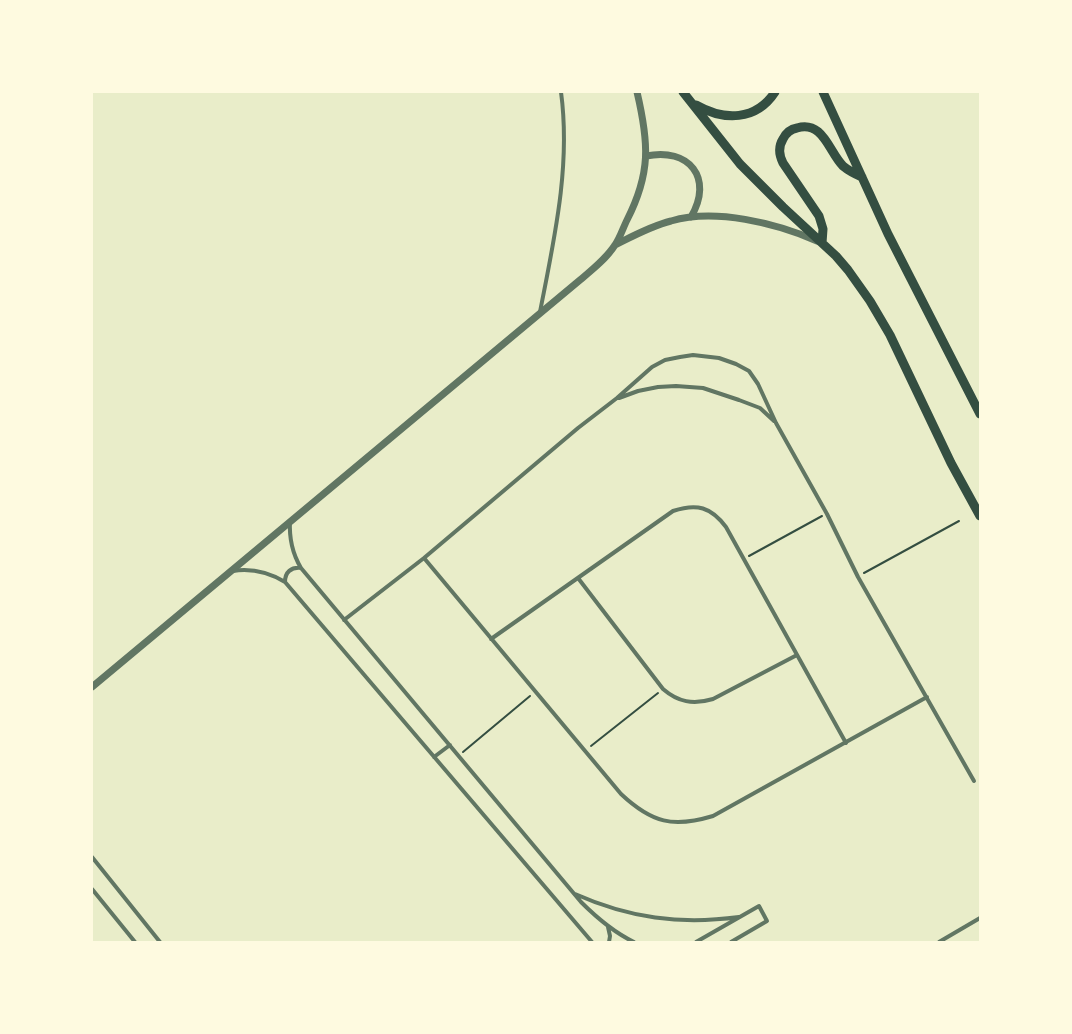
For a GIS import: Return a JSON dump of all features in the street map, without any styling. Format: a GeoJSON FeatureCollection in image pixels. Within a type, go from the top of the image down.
{"type":"FeatureCollection","features":[{"type":"Feature","properties":{"kind":"main road"},"geometry":{"type":"LineString","coordinates":[[683,92],[740,164],[783,207],[836,256],[860,285],[880,318],[951,463],[980,516]]}},
{"type":"Feature","properties":{"kind":"main road"},"geometry":{"type":"LineString","coordinates":[[691,103],[718,115],[741,115],[749,113],[763,105],[775,92]]}},
{"type":"Feature","properties":{"kind":"main road"},"geometry":{"type":"LineString","coordinates":[[823,92],[888,234],[980,414]]}},
{"type":"Feature","properties":{"kind":"main road"},"geometry":{"type":"LineString","coordinates":[[822,243],[823,229],[819,216],[783,163],[780,156],[780,143],[783,137],[788,132],[800,127],[806,126],[813,128],[823,136],[842,165],[851,172],[862,177]]}},
{"type":"Feature","properties":{"kind":"street"},"geometry":{"type":"LineString","coordinates":[[540,312],[564,172],[564,122],[561,92]]}},
{"type":"Feature","properties":{"kind":"street"},"geometry":{"type":"LineString","coordinates":[[92,686],[591,271],[615,245],[634,207],[644,174],[646,156],[644,126],[637,92]]}},
{"type":"Feature","properties":{"kind":"street"},"geometry":{"type":"LineString","coordinates":[[646,156],[660,154],[673,156],[685,161],[694,170],[700,182],[700,195],[697,208],[691,217]]}},
{"type":"Feature","properties":{"kind":"street"},"geometry":{"type":"LineString","coordinates":[[615,245],[653,227],[691,217],[736,219],[758,222],[788,230],[822,243]]}},
{"type":"Feature","properties":{"kind":"street"},"geometry":{"type":"LineString","coordinates":[[344,620],[424,558],[652,367],[665,360],[693,355],[708,356],[736,364],[749,371],[758,384],[776,423],[827,514],[858,577],[974,781]]}},
{"type":"Feature","properties":{"kind":"street"},"geometry":{"type":"LineString","coordinates":[[616,398],[658,387],[676,386],[703,388],[760,408],[776,423]]}},
{"type":"Feature","properties":{"kind":"street"},"geometry":{"type":"LineString","coordinates":[[492,639],[673,511],[685,507],[697,506],[709,510],[719,517],[726,527],[846,743]]}},
{"type":"Feature","properties":{"kind":"street"},"geometry":{"type":"LineString","coordinates":[[290,521],[291,544],[293,552],[301,568],[574,894],[608,927],[634,942]]}},
{"type":"Feature","properties":{"kind":"street"},"geometry":{"type":"LineString","coordinates":[[424,558],[621,794],[636,808],[654,818],[673,822],[694,822],[713,816],[927,697]]}},
{"type":"Feature","properties":{"kind":"street"},"geometry":{"type":"LineString","coordinates":[[285,582],[286,574],[289,571],[296,567],[301,568]]}},
{"type":"Feature","properties":{"kind":"street"},"geometry":{"type":"LineString","coordinates":[[230,571],[258,571],[268,573],[285,582],[592,942]]}},
{"type":"Feature","properties":{"kind":"street"},"geometry":{"type":"LineString","coordinates":[[578,578],[662,689],[681,701],[691,703],[713,699],[797,655]]}},
{"type":"Feature","properties":{"kind":"street"},"geometry":{"type":"LineString","coordinates":[[434,757],[450,745]]}},
{"type":"Feature","properties":{"kind":"street"},"geometry":{"type":"LineString","coordinates":[[92,857],[160,942]]}},
{"type":"Feature","properties":{"kind":"street"},"geometry":{"type":"LineString","coordinates":[[92,889],[135,942]]}},
{"type":"Feature","properties":{"kind":"street"},"geometry":{"type":"LineString","coordinates":[[574,894],[622,911],[655,918],[688,921],[722,920],[739,917]]}},
{"type":"Feature","properties":{"kind":"street"},"geometry":{"type":"LineString","coordinates":[[696,942],[758,906],[767,921],[731,942]]}},
{"type":"Feature","properties":{"kind":"street"},"geometry":{"type":"LineString","coordinates":[[939,942],[980,918]]}},
{"type":"Feature","properties":{"kind":"street"},"geometry":{"type":"LineString","coordinates":[[608,927],[610,936],[609,942]]}},
{"type":"Feature","properties":{"kind":"street"},"geometry":{"type":"LineString","coordinates":[[948,937],[951,942]]}},
{"type":"Feature","properties":{"kind":"path"},"geometry":{"type":"LineString","coordinates":[[744,558],[827,514]]}},
{"type":"Feature","properties":{"kind":"path"},"geometry":{"type":"LineString","coordinates":[[858,577],[959,521]]}},
{"type":"Feature","properties":{"kind":"path"},"geometry":{"type":"LineString","coordinates":[[585,751],[662,689]]}},
{"type":"Feature","properties":{"kind":"path"},"geometry":{"type":"LineString","coordinates":[[459,756],[536,692]]}}]}
